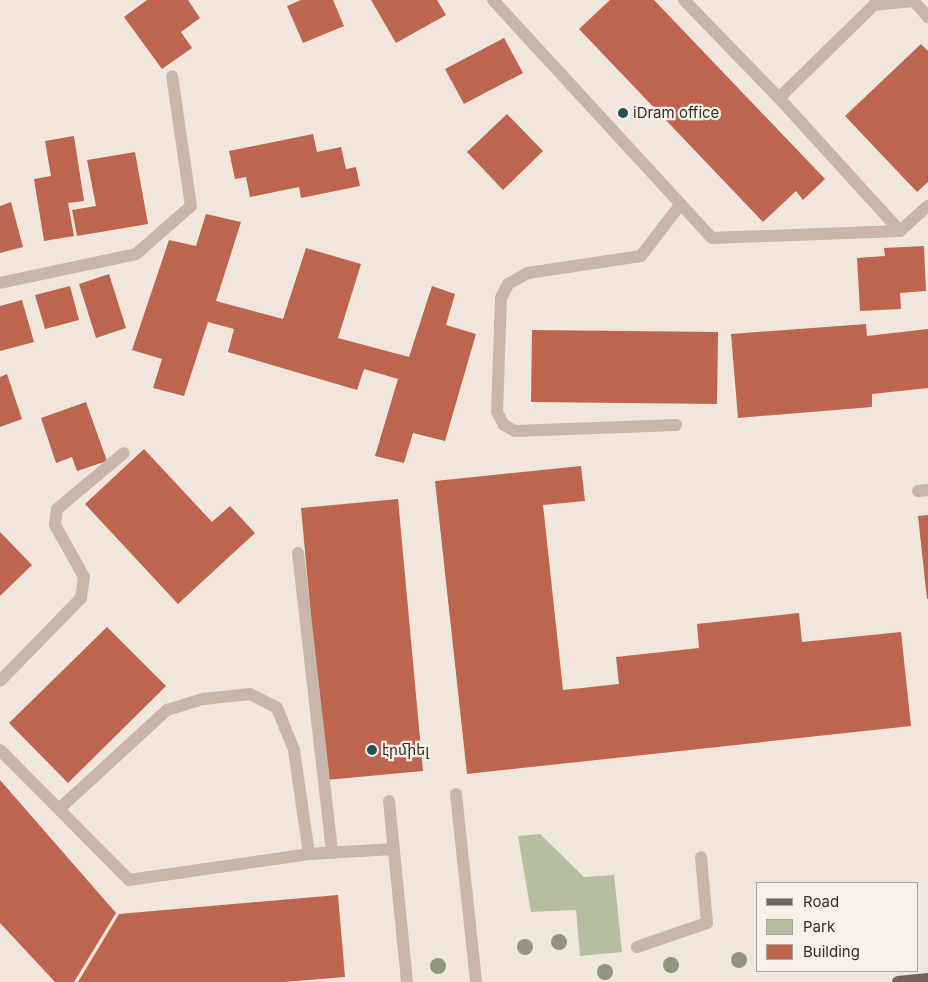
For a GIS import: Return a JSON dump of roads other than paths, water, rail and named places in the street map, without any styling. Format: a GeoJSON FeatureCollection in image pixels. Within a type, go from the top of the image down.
{"type":"FeatureCollection","features":[{"type":"Feature","properties":{"kind":"main road"},"geometry":{"type":"LineString","coordinates":[[898,982],[928,979]]}},
{"type":"Feature","properties":{"kind":"street"},"geometry":{"type":"LineString","coordinates":[[493,0],[712,238],[728,240],[900,230],[928,206]]}},
{"type":"Feature","properties":{"kind":"street"},"geometry":{"type":"LineString","coordinates":[[684,0],[779,98],[900,230]]}},
{"type":"Feature","properties":{"kind":"street"},"geometry":{"type":"LineString","coordinates":[[779,98],[874,5],[913,1],[928,17]]}},
{"type":"Feature","properties":{"kind":"street"},"geometry":{"type":"LineString","coordinates":[[0,283],[136,254],[191,206],[172,76]]}},
{"type":"Feature","properties":{"kind":"street"},"geometry":{"type":"LineString","coordinates":[[676,425],[515,431],[504,425],[497,412],[501,298],[508,284],[528,273],[641,256],[680,205]]}},
{"type":"Feature","properties":{"kind":"street"},"geometry":{"type":"LineString","coordinates":[[0,681],[81,598],[84,577],[54,525],[57,509],[124,453]]}},
{"type":"Feature","properties":{"kind":"street"},"geometry":{"type":"LineString","coordinates":[[298,553],[332,853]]}},
{"type":"Feature","properties":{"kind":"street"},"geometry":{"type":"LineString","coordinates":[[60,809],[167,710],[204,699],[250,694],[277,708],[294,750],[309,854]]}},
{"type":"Feature","properties":{"kind":"street"},"geometry":{"type":"LineString","coordinates":[[0,750],[130,880],[309,854],[394,849]]}},
{"type":"Feature","properties":{"kind":"street"},"geometry":{"type":"LineString","coordinates":[[456,794],[476,982]]}},
{"type":"Feature","properties":{"kind":"street"},"geometry":{"type":"LineString","coordinates":[[389,801],[407,982]]}},
{"type":"Feature","properties":{"kind":"street"},"geometry":{"type":"LineString","coordinates":[[637,947],[707,924],[701,857]]}},
{"type":"Feature","properties":{"kind":"place","name":"iDram office"},"geometry":{"type":"Point","coordinates":[623,113]}},
{"type":"Feature","properties":{"kind":"place","name":"էրմիել"},"geometry":{"type":"Point","coordinates":[372,750]}}]}
